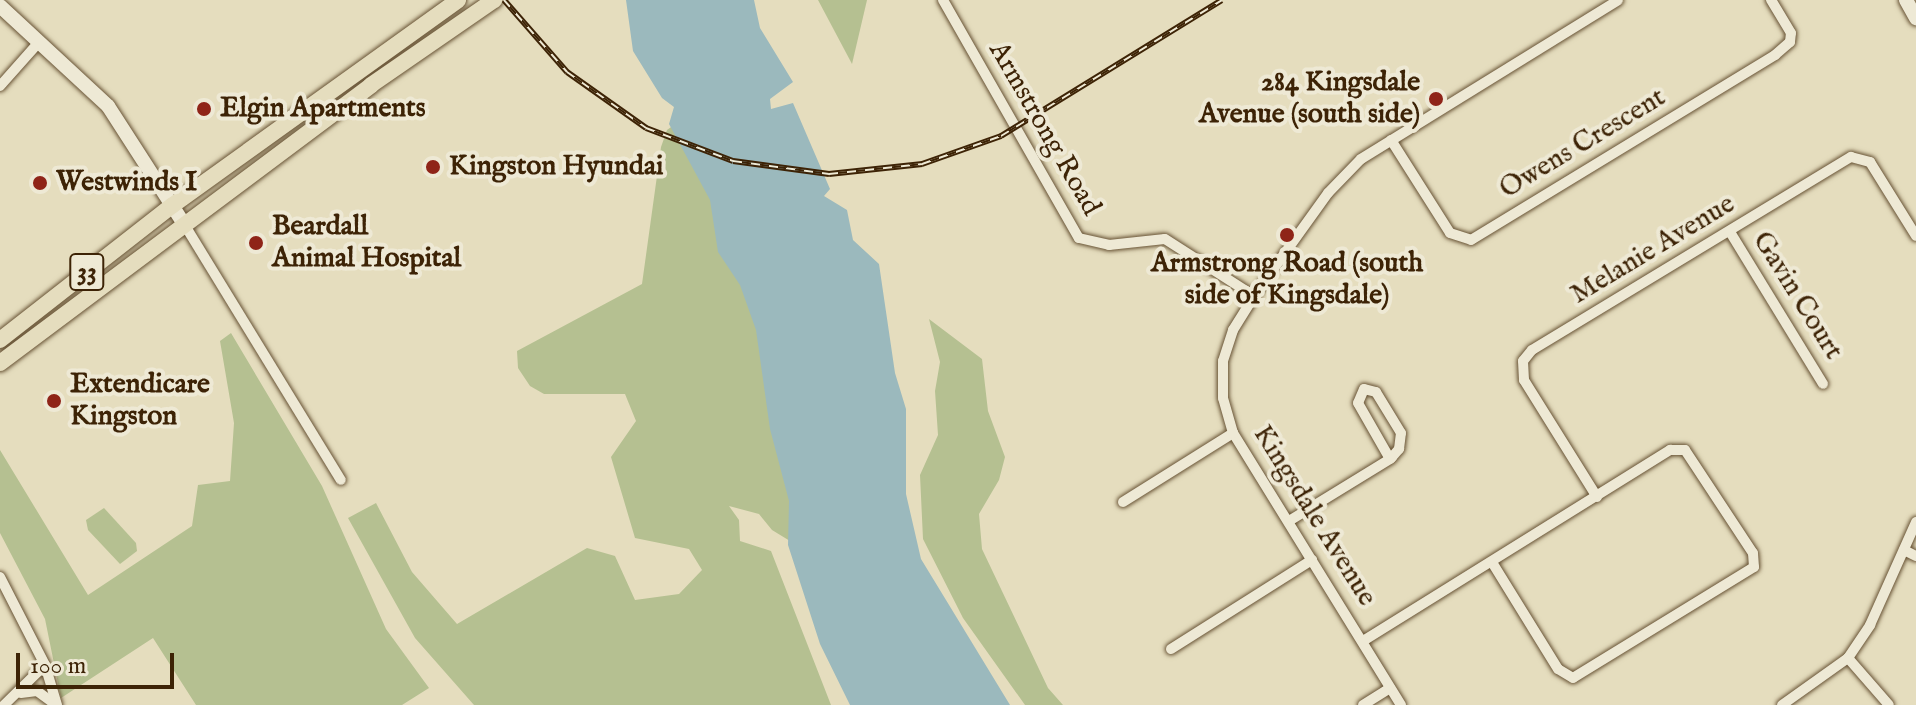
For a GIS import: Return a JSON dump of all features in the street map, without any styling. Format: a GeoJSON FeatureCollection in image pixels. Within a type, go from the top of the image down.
{"type":"FeatureCollection","features":[{"type":"Feature","properties":{"kind":"main road","name":"33"},"geometry":{"type":"LineString","coordinates":[[0,363],[184,224],[458,0]]}},
{"type":"Feature","properties":{"kind":"main road","name":"33"},"geometry":{"type":"LineString","coordinates":[[0,340],[173,205],[366,78],[494,0]]}},
{"type":"Feature","properties":{"kind":"street","name":"Armstrong Road"},"geometry":{"type":"LineString","coordinates":[[943,0],[1079,238],[1109,245],[1165,239],[1254,296]]}},
{"type":"Feature","properties":{"kind":"street","name":"Kingsdale Avenue"},"geometry":{"type":"LineString","coordinates":[[1401,705],[1233,433],[1223,398],[1223,361],[1233,330],[1254,296],[1328,193],[1361,159],[1618,0]]}},
{"type":"Feature","properties":{"kind":"street","name":"Owens Crescent"},"geometry":{"type":"LineString","coordinates":[[1391,140],[1450,233],[1471,240],[1775,55],[1790,42],[1791,33],[1771,0]]}},
{"type":"Feature","properties":{"kind":"street"},"geometry":{"type":"LineString","coordinates":[[1906,0],[1916,18]]}},
{"type":"Feature","properties":{"kind":"street"},"geometry":{"type":"LineString","coordinates":[[0,6],[108,106],[173,205],[341,480]]}},
{"type":"Feature","properties":{"kind":"street"},"geometry":{"type":"LineString","coordinates":[[0,86],[40,41]]}},
{"type":"Feature","properties":{"kind":"street","name":"Melanie Avenue"},"geometry":{"type":"LineString","coordinates":[[1597,497],[1524,380],[1523,361],[1851,157],[1870,162],[1916,236]]}},
{"type":"Feature","properties":{"kind":"street","name":"Gavin Court"},"geometry":{"type":"LineString","coordinates":[[1730,232],[1823,384]]}},
{"type":"Feature","properties":{"kind":"street"},"geometry":{"type":"LineString","coordinates":[[1289,521],[1390,459],[1399,449],[1401,433],[1376,392],[1364,389],[1358,403],[1390,459]]}},
{"type":"Feature","properties":{"kind":"street"},"geometry":{"type":"LineString","coordinates":[[1123,502],[1233,433]]}},
{"type":"Feature","properties":{"kind":"street"},"geometry":{"type":"LineString","coordinates":[[1363,641],[1670,450],[1685,450],[1753,553],[1754,567],[1573,678],[1558,669],[1492,562]]}},
{"type":"Feature","properties":{"kind":"street"},"geometry":{"type":"LineString","coordinates":[[1782,705],[1848,658],[1870,625],[1916,522]]}},
{"type":"Feature","properties":{"kind":"street"},"geometry":{"type":"LineString","coordinates":[[1904,550],[1916,556]]}},
{"type":"Feature","properties":{"kind":"street"},"geometry":{"type":"LineString","coordinates":[[1171,649],[1312,560]]}},
{"type":"Feature","properties":{"kind":"street"},"geometry":{"type":"LineString","coordinates":[[0,577],[45,665],[57,705]]}},
{"type":"Feature","properties":{"kind":"street"},"geometry":{"type":"LineString","coordinates":[[1848,658],[1889,705]]}},
{"type":"Feature","properties":{"kind":"street"},"geometry":{"type":"LineString","coordinates":[[4,705],[21,693],[45,665]]}},
{"type":"Feature","properties":{"kind":"street"},"geometry":{"type":"LineString","coordinates":[[1363,705],[1390,688]]}},
{"type":"Feature","properties":{"kind":"street"},"geometry":{"type":"LineString","coordinates":[[21,693],[37,691],[57,705]]}},
{"type":"Feature","properties":{"kind":"green space"},"geometry":{"type":"Polygon","coordinates":[[[818,0],[867,0],[852,64],[818,0]]]}},
{"type":"Feature","properties":{"kind":"green space"},"geometry":{"type":"Polygon","coordinates":[[[689,114],[731,182],[808,552],[772,530],[759,514],[729,506],[739,520],[740,541],[771,551],[831,705],[474,705],[415,638],[348,518],[376,503],[412,572],[457,624],[587,548],[615,556],[635,600],[679,594],[702,570],[689,549],[635,538],[611,457],[636,421],[625,394],[544,394],[530,386],[518,368],[517,351],[642,284],[661,147],[667,130],[689,114]]]}},
{"type":"Feature","properties":{"kind":"green space"},"geometry":{"type":"Polygon","coordinates":[[[929,319],[982,359],[988,411],[1005,457],[999,480],[979,514],[982,549],[1048,688],[1063,705],[1025,705],[963,618],[923,539],[920,475],[938,435],[935,391],[940,362],[929,319]]]}},
{"type":"Feature","properties":{"kind":"green space"},"geometry":{"type":"Polygon","coordinates":[[[231,333],[322,486],[386,629],[429,688],[402,705],[196,705],[153,638],[61,698],[45,619],[0,533],[0,450],[88,595],[192,526],[198,485],[230,481],[234,423],[220,341],[231,333]]]}},
{"type":"Feature","properties":{"kind":"green space"},"geometry":{"type":"Polygon","coordinates":[[[104,508],[136,543],[137,551],[120,564],[88,530],[86,520],[104,508]]]}},
{"type":"Feature","properties":{"kind":"water"},"geometry":{"type":"Polygon","coordinates":[[[626,0],[754,0],[760,28],[793,82],[770,99],[771,109],[793,103],[830,189],[824,196],[847,210],[853,240],[879,264],[895,373],[906,409],[906,494],[921,559],[1010,705],[850,705],[820,644],[788,545],[789,501],[770,429],[756,330],[740,285],[718,252],[710,200],[669,124],[674,107],[662,98],[633,51],[626,0]]]}},
{"type":"Feature","properties":{"kind":"railway"},"geometry":{"type":"LineString","coordinates":[[504,0],[567,72],[646,128],[733,161],[829,174],[922,164],[1001,136],[1222,0]]}},
{"type":"Feature","properties":{"kind":"place","name":"284 Kingsdale Avenue (south side)"},"geometry":{"type":"Point","coordinates":[1436,99]}},
{"type":"Feature","properties":{"kind":"place","name":"Elgin Apartments"},"geometry":{"type":"Point","coordinates":[204,109]}},
{"type":"Feature","properties":{"kind":"place","name":"Kingston Hyundai"},"geometry":{"type":"Point","coordinates":[433,167]}},
{"type":"Feature","properties":{"kind":"place","name":"Westwinds I"},"geometry":{"type":"Point","coordinates":[40,183]}},
{"type":"Feature","properties":{"kind":"place","name":"Armstrong Road (south side of Kingsdale)"},"geometry":{"type":"Point","coordinates":[1287,235]}},
{"type":"Feature","properties":{"kind":"place","name":"Beardall Animal Hospital"},"geometry":{"type":"Point","coordinates":[256,243]}},
{"type":"Feature","properties":{"kind":"place","name":"Extendicare Kingston"},"geometry":{"type":"Point","coordinates":[54,401]}}]}
